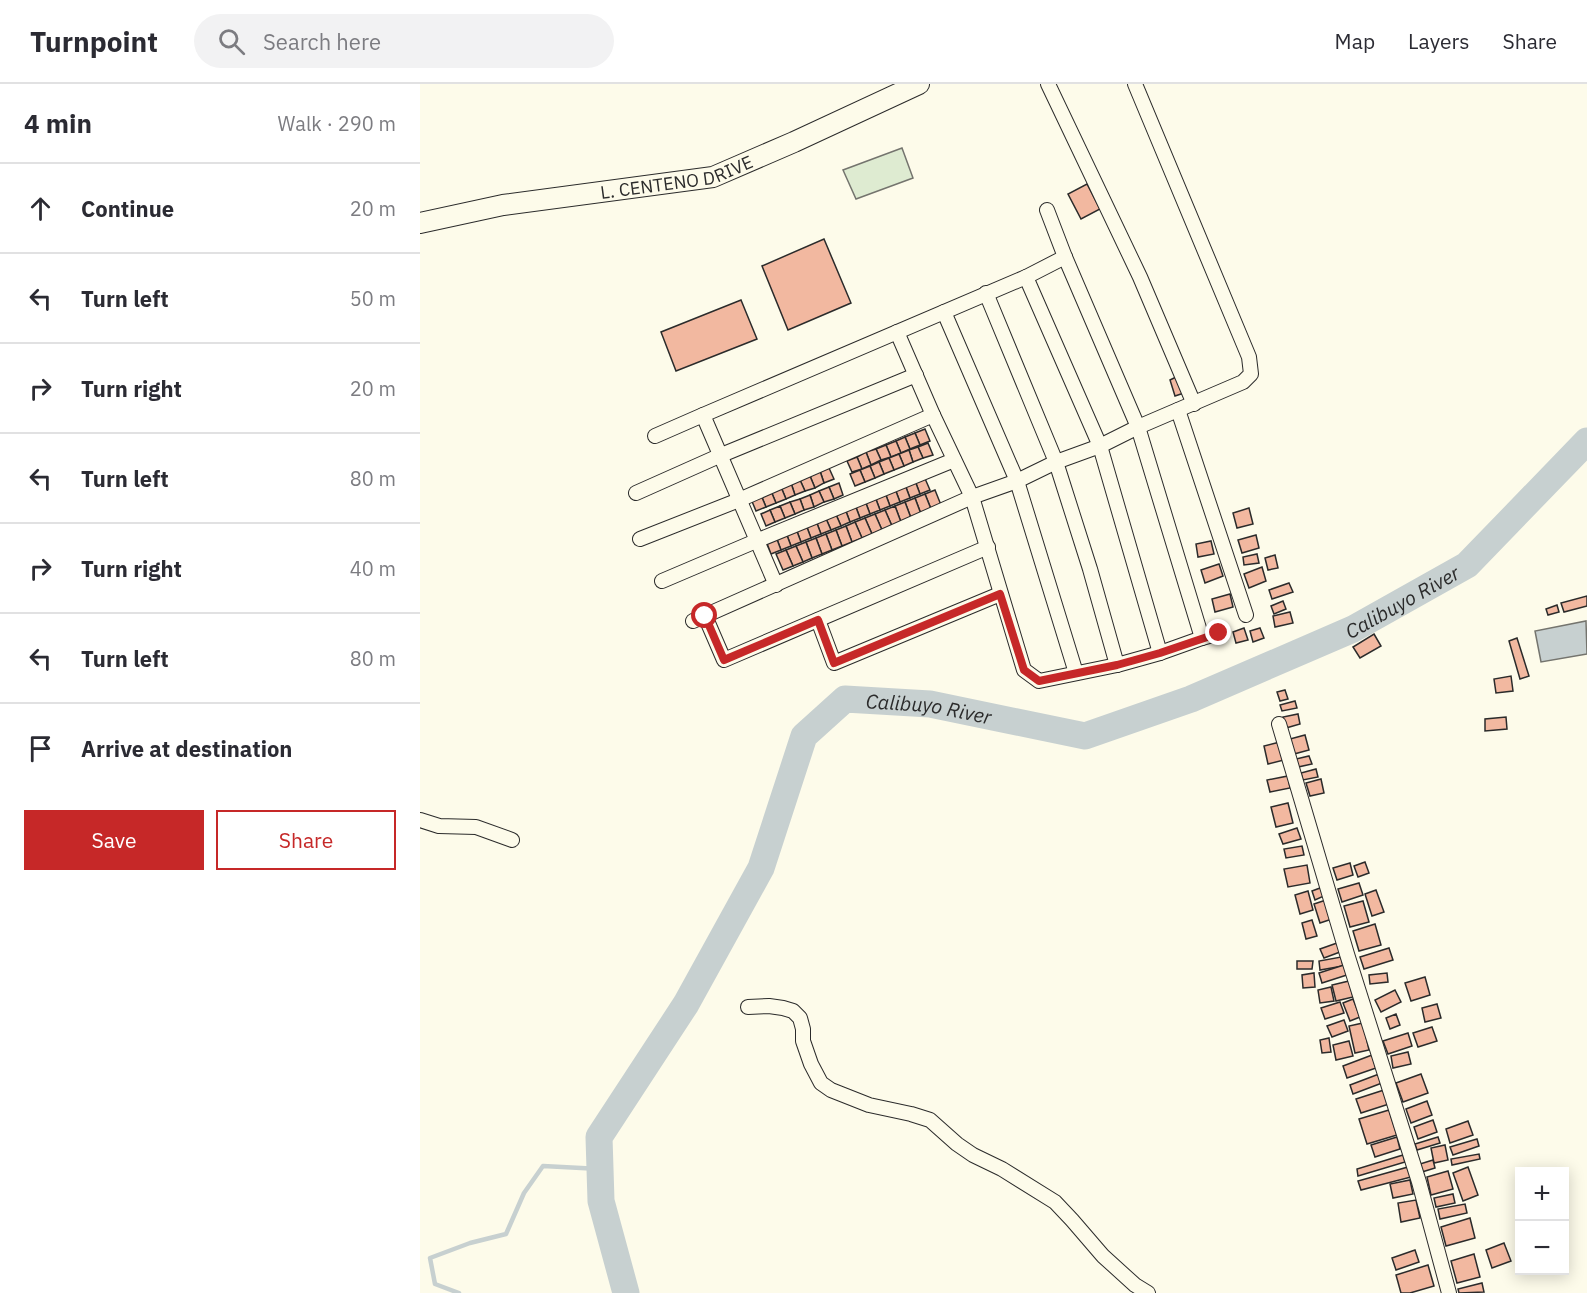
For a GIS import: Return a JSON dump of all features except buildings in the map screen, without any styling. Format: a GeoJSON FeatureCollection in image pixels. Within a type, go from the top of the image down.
{"type":"FeatureCollection","features":[{"type":"Feature","properties":{"kind":"street","name":"L. CENTENO DRIVE"},"geometry":{"type":"LineString","coordinates":[[420,224],[503,205],[712,177],[919,84]]}},
{"type":"Feature","properties":{"kind":"street"},"geometry":{"type":"LineString","coordinates":[[1048,84],[1140,278],[1194,404]]}},
{"type":"Feature","properties":{"kind":"street"},"geometry":{"type":"LineString","coordinates":[[988,547],[724,660],[699,618],[972,497],[1100,446],[1138,427],[1243,382],[1251,374],[1249,357],[1135,84]]}},
{"type":"Feature","properties":{"kind":"street"},"geometry":{"type":"LineString","coordinates":[[1047,210],[1138,427],[1202,638]]}},
{"type":"Feature","properties":{"kind":"street"},"geometry":{"type":"LineString","coordinates":[[656,436],[1026,277],[1065,257]]}},
{"type":"Feature","properties":{"kind":"street"},"geometry":{"type":"LineString","coordinates":[[1026,277],[1100,446],[1160,653]]}},
{"type":"Feature","properties":{"kind":"street"},"geometry":{"type":"LineString","coordinates":[[986,293],[1056,462],[1117,665]]}},
{"type":"Feature","properties":{"kind":"street"},"geometry":{"type":"LineString","coordinates":[[944,312],[1017,481],[1076,673]]}},
{"type":"Feature","properties":{"kind":"street"},"geometry":{"type":"LineString","coordinates":[[897,332],[972,497],[1024,670],[1039,681],[1117,665],[1219,633]]}},
{"type":"Feature","properties":{"kind":"street"},"geometry":{"type":"LineString","coordinates":[[636,493],[916,375]]}},
{"type":"Feature","properties":{"kind":"street"},"geometry":{"type":"LineString","coordinates":[[1178,410],[1246,615]]}},
{"type":"Feature","properties":{"kind":"street"},"geometry":{"type":"LineString","coordinates":[[703,415],[776,585]]}},
{"type":"Feature","properties":{"kind":"street"},"geometry":{"type":"LineString","coordinates":[[640,539],[739,500],[933,415]]}},
{"type":"Feature","properties":{"kind":"street"},"geometry":{"type":"LineString","coordinates":[[662,581],[756,540],[954,460]]}},
{"type":"Feature","properties":{"kind":"street"},"geometry":{"type":"LineString","coordinates":[[818,620],[834,663],[1000,594]]}},
{"type":"Feature","properties":{"kind":"street"},"geometry":{"type":"LineString","coordinates":[[1279,723],[1347,954],[1419,1182],[1449,1293]]}},
{"type":"Feature","properties":{"kind":"street"},"geometry":{"type":"LineString","coordinates":[[420,820],[440,826],[476,827],[512,840]]}},
{"type":"Feature","properties":{"kind":"street"},"geometry":{"type":"LineString","coordinates":[[748,1007],[769,1005],[793,1011],[800,1018],[804,1029],[803,1041],[821,1083],[831,1090],[869,1105],[930,1120],[973,1155],[1002,1169],[1054,1202],[1103,1256],[1135,1285],[1148,1293]]}},
{"type":"Feature","properties":{"kind":"green space"},"geometry":{"type":"Polygon","coordinates":[[[902,148],[913,178],[856,199],[843,170],[902,148]]]}},
{"type":"Feature","properties":{"kind":"shaded area"},"geometry":{"type":"Polygon","coordinates":[[[1586,621],[1587,654],[1541,662],[1535,631],[1586,621]]]}},
{"type":"Feature","properties":{"kind":"waterway","name":"Calibuyo River"},"geometry":{"type":"LineString","coordinates":[[626,1293],[601,1201],[599,1137],[686,1004],[761,868],[804,736],[845,699],[930,704],[1085,736],[1191,699],[1353,629],[1467,565],[1587,441]]}},
{"type":"Feature","properties":{"kind":"waterway"},"geometry":{"type":"LineString","coordinates":[[459,1293],[435,1284],[430,1258],[470,1243],[506,1234],[524,1193],[543,1166],[600,1169]]}},
{"type":"Feature","properties":{"kind":"route"},"geometry":{"type":"LineString","coordinates":[[705,616],[724,660],[818,620],[834,663],[1000,594],[1024,670],[1039,681],[1117,665],[1219,633]]}}]}
